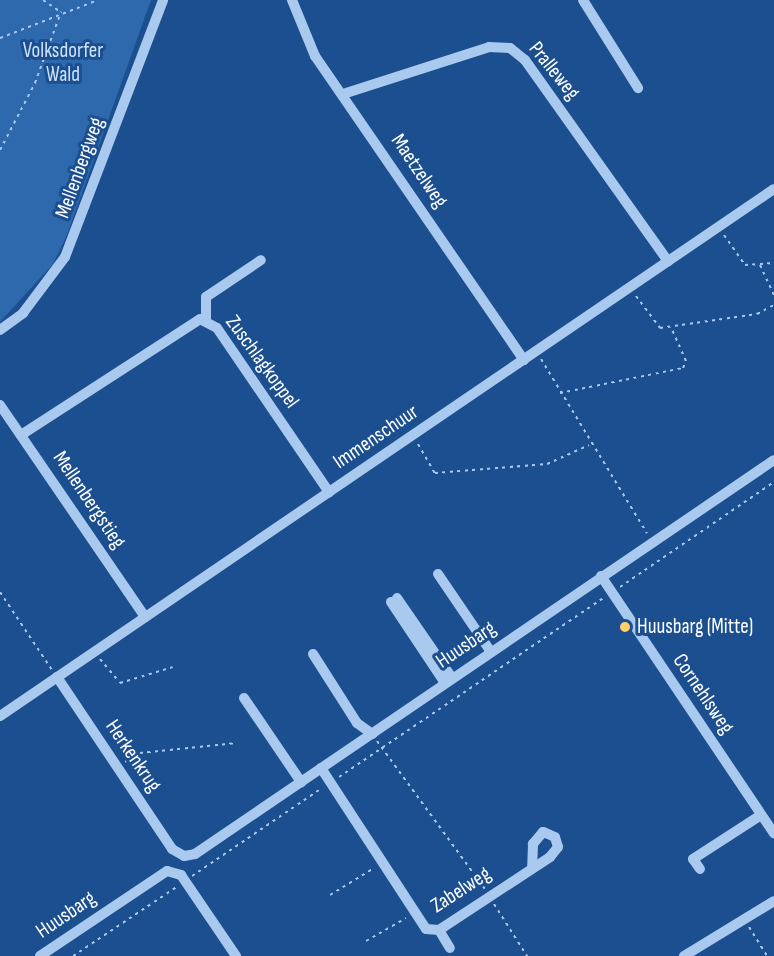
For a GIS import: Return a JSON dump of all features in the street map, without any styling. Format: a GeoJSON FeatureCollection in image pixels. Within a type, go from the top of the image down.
{"type":"FeatureCollection","features":[{"type":"Feature","properties":{"kind":"street","name":"Mellenbergweg"},"geometry":{"type":"LineString","coordinates":[[0,330],[23,313],[65,257],[163,0]]}},
{"type":"Feature","properties":{"kind":"street","name":"Maetzelweg"},"geometry":{"type":"LineString","coordinates":[[292,0],[315,56],[524,360]]}},
{"type":"Feature","properties":{"kind":"street"},"geometry":{"type":"LineString","coordinates":[[583,0],[638,88]]}},
{"type":"Feature","properties":{"kind":"street","name":"Pralleweg"},"geometry":{"type":"LineString","coordinates":[[343,94],[489,47],[510,48],[525,60],[668,261]]}},
{"type":"Feature","properties":{"kind":"street","name":"Immenschuur"},"geometry":{"type":"LineString","coordinates":[[0,716],[774,189]]}},
{"type":"Feature","properties":{"kind":"street"},"geometry":{"type":"LineString","coordinates":[[207,320],[206,297],[261,260]]}},
{"type":"Feature","properties":{"kind":"street","name":"Zuschlagkoppel"},"geometry":{"type":"LineString","coordinates":[[21,435],[187,323],[207,320],[329,492]]}},
{"type":"Feature","properties":{"kind":"street","name":"Mellenbergstieg"},"geometry":{"type":"LineString","coordinates":[[0,405],[145,617]]}},
{"type":"Feature","properties":{"kind":"street","name":"Huusbarg"},"geometry":{"type":"LineString","coordinates":[[178,855],[195,854],[774,460]]}},
{"type":"Feature","properties":{"kind":"street"},"geometry":{"type":"LineString","coordinates":[[438,574],[491,652]]}},
{"type":"Feature","properties":{"kind":"street","name":"Cornehlsweg"},"geometry":{"type":"LineString","coordinates":[[602,576],[774,833]]}},
{"type":"Feature","properties":{"kind":"street"},"geometry":{"type":"LineString","coordinates":[[394,600],[448,681]]}},
{"type":"Feature","properties":{"kind":"street"},"geometry":{"type":"LineString","coordinates":[[313,654],[357,723],[372,734]]}},
{"type":"Feature","properties":{"kind":"street","name":"Herkenkrug"},"geometry":{"type":"LineString","coordinates":[[57,677],[178,855]]}},
{"type":"Feature","properties":{"kind":"street"},"geometry":{"type":"LineString","coordinates":[[244,698],[301,782]]}},
{"type":"Feature","properties":{"kind":"street","name":"Zabelweg"},"geometry":{"type":"LineString","coordinates":[[321,768],[414,914],[426,929],[439,930],[532,867]]}},
{"type":"Feature","properties":{"kind":"street"},"geometry":{"type":"LineString","coordinates":[[700,869],[693,859],[761,815]]}},
{"type":"Feature","properties":{"kind":"street","name":"Huusbarg"},"geometry":{"type":"LineString","coordinates":[[40,956],[157,876],[176,872],[185,881]]}},
{"type":"Feature","properties":{"kind":"street"},"geometry":{"type":"LineString","coordinates":[[185,881],[236,956]]}},
{"type":"Feature","properties":{"kind":"street"},"geometry":{"type":"LineString","coordinates":[[684,956],[774,901]]}},
{"type":"Feature","properties":{"kind":"street"},"geometry":{"type":"LineString","coordinates":[[439,930],[450,948]]}},
{"type":"Feature","properties":{"kind":"path"},"geometry":{"type":"LineString","coordinates":[[43,0],[61,12]]}},
{"type":"Feature","properties":{"kind":"path"},"geometry":{"type":"LineString","coordinates":[[0,38],[61,12],[98,0]]}},
{"type":"Feature","properties":{"kind":"path"},"geometry":{"type":"LineString","coordinates":[[0,150],[35,83],[61,12]]}},
{"type":"Feature","properties":{"kind":"path"},"geometry":{"type":"LineString","coordinates":[[719,227],[746,265],[774,263]]}},
{"type":"Feature","properties":{"kind":"path"},"geometry":{"type":"LineString","coordinates":[[760,265],[774,295]]}},
{"type":"Feature","properties":{"kind":"path"},"geometry":{"type":"LineString","coordinates":[[630,287],[658,328],[757,314],[774,305]]}},
{"type":"Feature","properties":{"kind":"path"},"geometry":{"type":"LineString","coordinates":[[560,393],[683,368],[686,361],[671,327]]}},
{"type":"Feature","properties":{"kind":"path"},"geometry":{"type":"LineString","coordinates":[[536,351],[589,445],[652,541]]}},
{"type":"Feature","properties":{"kind":"path"},"geometry":{"type":"LineString","coordinates":[[413,435],[435,473],[547,464],[589,445]]}},
{"type":"Feature","properties":{"kind":"path"},"geometry":{"type":"LineString","coordinates":[[73,956],[774,482]]}},
{"type":"Feature","properties":{"kind":"path"},"geometry":{"type":"LineString","coordinates":[[0,592],[57,677]]}},
{"type":"Feature","properties":{"kind":"path"},"geometry":{"type":"LineString","coordinates":[[94,652],[120,683],[173,668]]}},
{"type":"Feature","properties":{"kind":"path"},"geometry":{"type":"LineString","coordinates":[[372,734],[489,896],[527,956]]}},
{"type":"Feature","properties":{"kind":"path"},"geometry":{"type":"LineString","coordinates":[[117,766],[140,753],[236,743]]}},
{"type":"Feature","properties":{"kind":"path"},"geometry":{"type":"LineString","coordinates":[[330,895],[382,864]]}},
{"type":"Feature","properties":{"kind":"path","name":"Zabelweg"},"geometry":{"type":"LineString","coordinates":[[366,940],[414,914]]}},
{"type":"Feature","properties":{"kind":"path"},"geometry":{"type":"LineString","coordinates":[[743,920],[767,956]]}},
{"type":"Feature","properties":{"kind":"green space","name":"Volksdorfer Wald"},"geometry":{"type":"Polygon","coordinates":[[[0,0],[151,0],[67,235],[53,264],[0,322],[0,0]]]}},
{"type":"Feature","properties":{"kind":"place","name":"Huusbarg (Mitte)"},"geometry":{"type":"Point","coordinates":[625,627]}}]}
